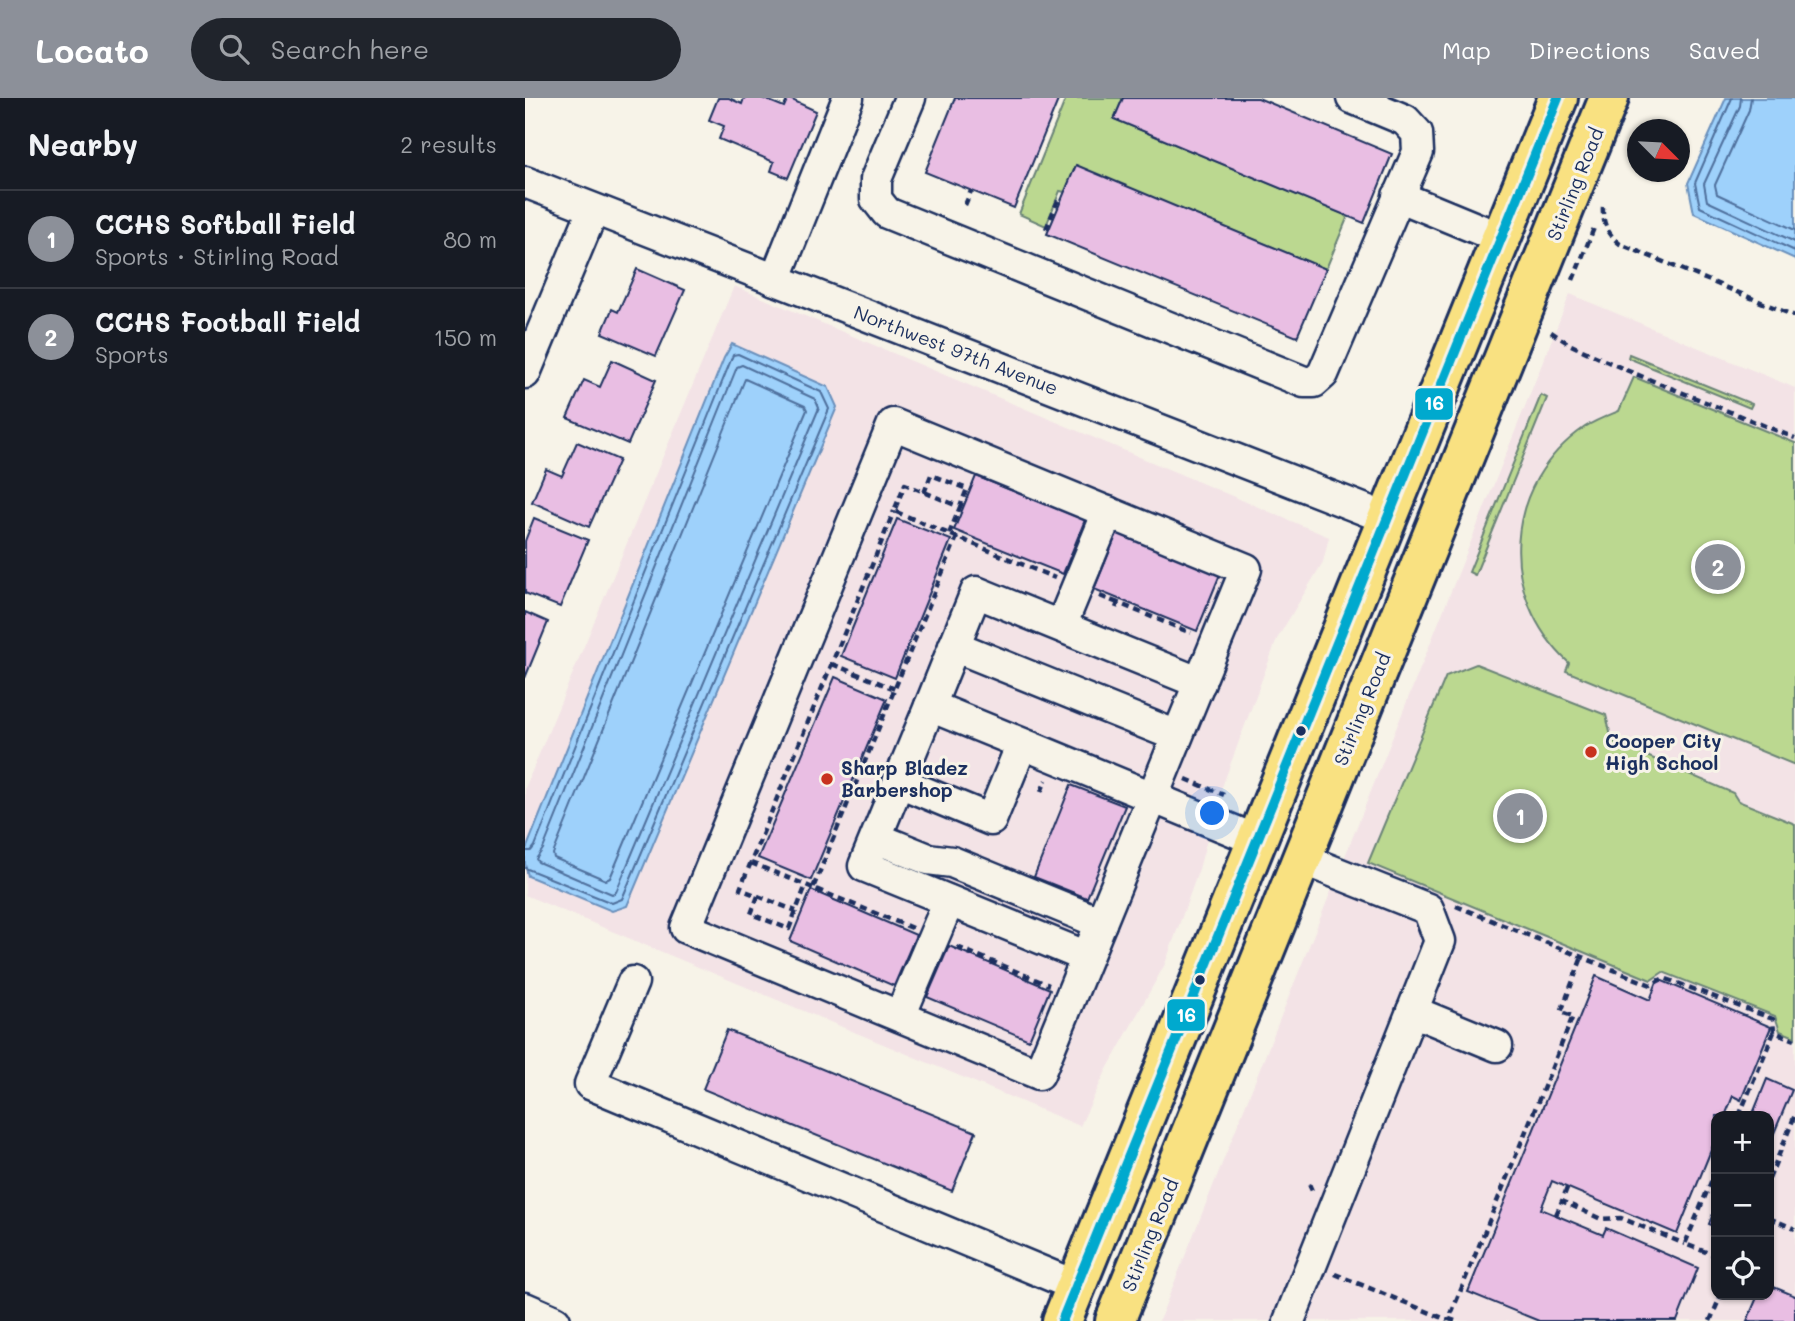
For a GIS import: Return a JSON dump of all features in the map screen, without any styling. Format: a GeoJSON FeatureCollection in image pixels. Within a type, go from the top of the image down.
{"type":"FeatureCollection","features":[{"type":"Feature","properties":{"kind":"main road"},"geometry":{"type":"LineString","coordinates":[[1062,1321],[1558,98]]}},
{"type":"Feature","properties":{"kind":"main road","name":"Stirling Road"},"geometry":{"type":"LineString","coordinates":[[1115,1321],[1302,859],[1559,268],[1609,98]]}},
{"type":"Feature","properties":{"kind":"main road"},"geometry":{"type":"LineString","coordinates":[[1500,238],[1559,268]]}},
{"type":"Feature","properties":{"kind":"main road"},"geometry":{"type":"LineString","coordinates":[[1256,840],[1302,859]]}},
{"type":"Feature","properties":{"kind":"street"},"geometry":{"type":"LineString","coordinates":[[775,280],[848,98]]}},
{"type":"Feature","properties":{"kind":"street"},"geometry":{"type":"LineString","coordinates":[[910,98],[876,179],[876,199],[887,213],[1304,382],[1314,382],[1323,374],[1418,152],[1417,133],[1405,120],[1352,98]]}},
{"type":"Feature","properties":{"kind":"street","name":"Northwest 97th Avenue"},"geometry":{"type":"LineString","coordinates":[[525,182],[1386,518]]}},
{"type":"Feature","properties":{"kind":"street"},"geometry":{"type":"LineString","coordinates":[[1398,196],[1500,238]]}},
{"type":"Feature","properties":{"kind":"street"},"geometry":{"type":"LineString","coordinates":[[525,373],[593,210]]}},
{"type":"Feature","properties":{"kind":"street"},"geometry":{"type":"LineString","coordinates":[[893,424],[1246,569],[1216,643],[1039,1073],[686,928],[893,424]]}},
{"type":"Feature","properties":{"kind":"street"},"geometry":{"type":"LineString","coordinates":[[1061,626],[1108,512]]}},
{"type":"Feature","properties":{"kind":"street"},"geometry":{"type":"LineString","coordinates":[[1087,957],[864,866],[976,592],[1200,683]]}},
{"type":"Feature","properties":{"kind":"street"},"geometry":{"type":"LineString","coordinates":[[954,646],[1177,736]]}},
{"type":"Feature","properties":{"kind":"street"},"geometry":{"type":"LineString","coordinates":[[930,706],[1256,840]]}},
{"type":"Feature","properties":{"kind":"street"},"geometry":{"type":"LineString","coordinates":[[899,782],[991,820],[1022,744]]}},
{"type":"Feature","properties":{"kind":"street"},"geometry":{"type":"LineString","coordinates":[[876,838],[928,859],[952,862],[1101,923]]}},
{"type":"Feature","properties":{"kind":"street"},"geometry":{"type":"LineString","coordinates":[[1289,1321],[1440,941],[1429,909],[1302,859]]}},
{"type":"Feature","properties":{"kind":"street"},"geometry":{"type":"LineString","coordinates":[[900,1016],[949,901]]}},
{"type":"Feature","properties":{"kind":"street"},"geometry":{"type":"LineString","coordinates":[[633,982],[590,1084],[1076,1286]]}},
{"type":"Feature","properties":{"kind":"street"},"geometry":{"type":"LineString","coordinates":[[1412,1011],[1497,1046]]}},
{"type":"Feature","properties":{"kind":"street"},"geometry":{"type":"LineString","coordinates":[[525,1308],[555,1321]]}},
{"type":"Feature","properties":{"kind":"path"},"geometry":{"type":"LineString","coordinates":[[965,205],[971,191]]}},
{"type":"Feature","properties":{"kind":"path"},"geometry":{"type":"LineString","coordinates":[[1046,229],[1058,200],[1061,201]]}},
{"type":"Feature","properties":{"kind":"path"},"geometry":{"type":"LineString","coordinates":[[1603,207],[1605,226],[1620,244],[1795,316]]}},
{"type":"Feature","properties":{"kind":"path"},"geometry":{"type":"LineString","coordinates":[[1559,268],[1594,228]]}},
{"type":"Feature","properties":{"kind":"path"},"geometry":{"type":"LineString","coordinates":[[1551,332],[1571,345],[1626,370],[1795,438]]}},
{"type":"Feature","properties":{"kind":"path"},"geometry":{"type":"LineString","coordinates":[[924,493],[931,475],[967,489],[949,534]]}},
{"type":"Feature","properties":{"kind":"path"},"geometry":{"type":"LineString","coordinates":[[796,911],[740,889],[905,484],[960,507]]}},
{"type":"Feature","properties":{"kind":"path"},"geometry":{"type":"LineString","coordinates":[[894,512],[1062,580]]}},
{"type":"Feature","properties":{"kind":"path"},"geometry":{"type":"LineString","coordinates":[[1116,608],[1118,603],[1216,643]]}},
{"type":"Feature","properties":{"kind":"path"},"geometry":{"type":"LineString","coordinates":[[832,663],[895,690]]}},
{"type":"Feature","properties":{"kind":"path"},"geometry":{"type":"LineString","coordinates":[[1177,775],[1224,795]]}},
{"type":"Feature","properties":{"kind":"path"},"geometry":{"type":"LineString","coordinates":[[751,863],[813,888]]}},
{"type":"Feature","properties":{"kind":"path"},"geometry":{"type":"LineString","coordinates":[[786,936],[806,885]]}},
{"type":"Feature","properties":{"kind":"path"},"geometry":{"type":"LineString","coordinates":[[758,896],[751,914],[789,929]]}},
{"type":"Feature","properties":{"kind":"path"},"geometry":{"type":"LineString","coordinates":[[1448,903],[1651,985],[1664,978],[1773,1020],[1774,1032],[1741,1111]]}},
{"type":"Feature","properties":{"kind":"path"},"geometry":{"type":"LineString","coordinates":[[948,943],[1058,988]]}},
{"type":"Feature","properties":{"kind":"path"},"geometry":{"type":"LineString","coordinates":[[1332,1273],[1451,1320],[1573,1016],[1561,1012],[1582,957]]}},
{"type":"Feature","properties":{"kind":"path"},"geometry":{"type":"LineString","coordinates":[[1774,1032],[1795,1040]]}},
{"type":"Feature","properties":{"kind":"path"},"geometry":{"type":"LineString","coordinates":[[1771,1174],[1795,1115]]}},
{"type":"Feature","properties":{"kind":"path"},"geometry":{"type":"LineString","coordinates":[[1685,1244],[1714,1174]]}},
{"type":"Feature","properties":{"kind":"path"},"geometry":{"type":"LineString","coordinates":[[1556,1215],[1567,1188]]}},
{"type":"Feature","properties":{"kind":"path"},"geometry":{"type":"LineString","coordinates":[[1562,1201],[1601,1219],[1621,1217],[1711,1254]]}},
{"type":"Feature","properties":{"kind":"path"},"geometry":{"type":"LineString","coordinates":[[1774,1221],[1795,1229]]}},
{"type":"Feature","properties":{"kind":"path"},"geometry":{"type":"LineString","coordinates":[[1710,1321],[1719,1300]]}},
{"type":"Feature","properties":{"kind":"shaded area"},"geometry":{"type":"Polygon","coordinates":[[[734,286],[1329,537],[1323,562],[1277,639],[1219,795],[1199,869],[1165,964],[1106,1071],[1080,1126],[525,895],[525,788],[734,286]]]}},
{"type":"Feature","properties":{"kind":"shaded area","name":"Cooper City High School"},"geometry":{"type":"Polygon","coordinates":[[[1570,294],[1795,388],[1795,1321],[1159,1321],[1570,294]]]}},
{"type":"Feature","properties":{"kind":"green space"},"geometry":{"type":"Polygon","coordinates":[[[1066,98],[1123,98],[1114,119],[1348,216],[1326,269],[1076,166],[1065,192],[1060,191],[1046,226],[1019,214],[1066,98]]]}},
{"type":"Feature","properties":{"kind":"green space"},"geometry":{"type":"Polygon","coordinates":[[[1629,354],[1752,404],[1750,408],[1628,358],[1629,354]]]}},
{"type":"Feature","properties":{"kind":"green space"},"geometry":{"type":"Polygon","coordinates":[[[1634,377],[1795,443],[1795,765],[1566,671],[1569,663],[1545,636],[1529,605],[1520,573],[1519,541],[1524,509],[1537,478],[1557,451],[1585,427],[1619,411],[1634,377]]]}},
{"type":"Feature","properties":{"kind":"green space"},"geometry":{"type":"Polygon","coordinates":[[[1541,395],[1547,398],[1475,575],[1469,572],[1541,395]]]}},
{"type":"Feature","properties":{"kind":"green space"},"geometry":{"type":"Polygon","coordinates":[[[1476,664],[1606,715],[1612,741],[1733,793],[1738,801],[1795,824],[1795,1037],[1780,1031],[1775,1016],[1663,972],[1651,980],[1368,863],[1446,676],[1476,664]]]}},
{"type":"Feature","properties":{"kind":"water"},"geometry":{"type":"Polygon","coordinates":[[[1726,98],[1795,98],[1795,259],[1694,213],[1688,183],[1726,98]]]}},
{"type":"Feature","properties":{"kind":"water"},"geometry":{"type":"Polygon","coordinates":[[[732,344],[828,387],[837,407],[627,906],[612,911],[528,876],[525,852],[724,358],[732,344]]]}},
{"type":"Feature","properties":{"kind":"building"},"geometry":{"type":"Polygon","coordinates":[[[718,98],[729,98],[742,104],[744,98],[762,98],[784,107],[788,98],[816,111],[788,178],[771,171],[774,162],[719,139],[724,126],[709,120],[718,98]]]}},
{"type":"Feature","properties":{"kind":"building"},"geometry":{"type":"Polygon","coordinates":[[[955,98],[1059,98],[1014,208],[925,172],[955,98]]]}},
{"type":"Feature","properties":{"kind":"building"},"geometry":{"type":"Polygon","coordinates":[[[1123,98],[1258,98],[1392,154],[1364,223],[1114,119],[1123,98]]]}},
{"type":"Feature","properties":{"kind":"building"},"geometry":{"type":"Polygon","coordinates":[[[1076,165],[1326,269],[1297,337],[1047,234],[1076,165]]]}},
{"type":"Feature","properties":{"kind":"building"},"geometry":{"type":"Polygon","coordinates":[[[637,269],[685,290],[656,356],[602,333],[612,309],[618,312],[637,269]]]}},
{"type":"Feature","properties":{"kind":"building"},"geometry":{"type":"Polygon","coordinates":[[[612,360],[656,380],[628,444],[567,418],[584,380],[600,387],[612,360]]]}},
{"type":"Feature","properties":{"kind":"building"},"geometry":{"type":"Polygon","coordinates":[[[577,442],[619,460],[589,527],[532,502],[546,469],[562,476],[577,442]]]}},
{"type":"Feature","properties":{"kind":"building"},"geometry":{"type":"Polygon","coordinates":[[[976,476],[1085,520],[1063,574],[954,530],[976,476]]]}},
{"type":"Feature","properties":{"kind":"building"},"geometry":{"type":"Polygon","coordinates":[[[534,518],[588,540],[560,607],[525,593],[525,541],[534,518]]]}},
{"type":"Feature","properties":{"kind":"building"},"geometry":{"type":"Polygon","coordinates":[[[897,519],[951,540],[895,678],[841,656],[897,519]]]}},
{"type":"Feature","properties":{"kind":"building"},"geometry":{"type":"Polygon","coordinates":[[[1118,530],[1221,572],[1197,631],[1094,589],[1118,530]]]}},
{"type":"Feature","properties":{"kind":"building"},"geometry":{"type":"Polygon","coordinates":[[[525,612],[548,622],[525,678],[525,612]]]}},
{"type":"Feature","properties":{"kind":"building"},"geometry":{"type":"Polygon","coordinates":[[[835,677],[887,699],[811,880],[758,858],[835,677]]]}},
{"type":"Feature","properties":{"kind":"building"},"geometry":{"type":"Polygon","coordinates":[[[1071,785],[1125,806],[1087,898],[1034,877],[1071,785]]]}},
{"type":"Feature","properties":{"kind":"building"},"geometry":{"type":"Polygon","coordinates":[[[811,890],[916,935],[894,986],[790,941],[811,890]]]}},
{"type":"Feature","properties":{"kind":"building"},"geometry":{"type":"Polygon","coordinates":[[[949,946],[1050,989],[1029,1040],[927,997],[949,946]]]}},
{"type":"Feature","properties":{"kind":"building"},"geometry":{"type":"Polygon","coordinates":[[[1596,976],[1650,1000],[1658,979],[1771,1027],[1741,1100],[1733,1096],[1727,1111],[1711,1111],[1711,1150],[1677,1234],[1552,1181],[1541,1209],[1603,1235],[1606,1228],[1698,1268],[1677,1321],[1539,1321],[1468,1292],[1596,976]]]}},
{"type":"Feature","properties":{"kind":"building"},"geometry":{"type":"Polygon","coordinates":[[[727,1030],[976,1132],[952,1191],[703,1089],[727,1030]]]}},
{"type":"Feature","properties":{"kind":"building"},"geometry":{"type":"Polygon","coordinates":[[[1767,1079],[1792,1090],[1774,1133],[1774,1111],[1754,1111],[1767,1079]]]}},
{"type":"Feature","properties":{"kind":"building"},"geometry":{"type":"Polygon","coordinates":[[[1774,1287],[1795,1296],[1795,1321],[1747,1321],[1756,1300],[1774,1300],[1774,1287]]]}},
{"type":"Feature","properties":{"kind":"transit line","name":"16"},"geometry":{"type":"LineString","coordinates":[[1062,1321],[1558,98]]}},
{"type":"Feature","properties":{"kind":"place","name":"CCHS Football Field"},"geometry":{"type":"Point","coordinates":[1718,567]}},
{"type":"Feature","properties":{"kind":"place","name":"Cooper City High School"},"geometry":{"type":"Point","coordinates":[1591,752]}},
{"type":"Feature","properties":{"kind":"place","name":"Sharp Bladez Barbershop"},"geometry":{"type":"Point","coordinates":[827,779]}},
{"type":"Feature","properties":{"kind":"place","name":"CCHS Softball Field"},"geometry":{"type":"Point","coordinates":[1520,816]}}]}
